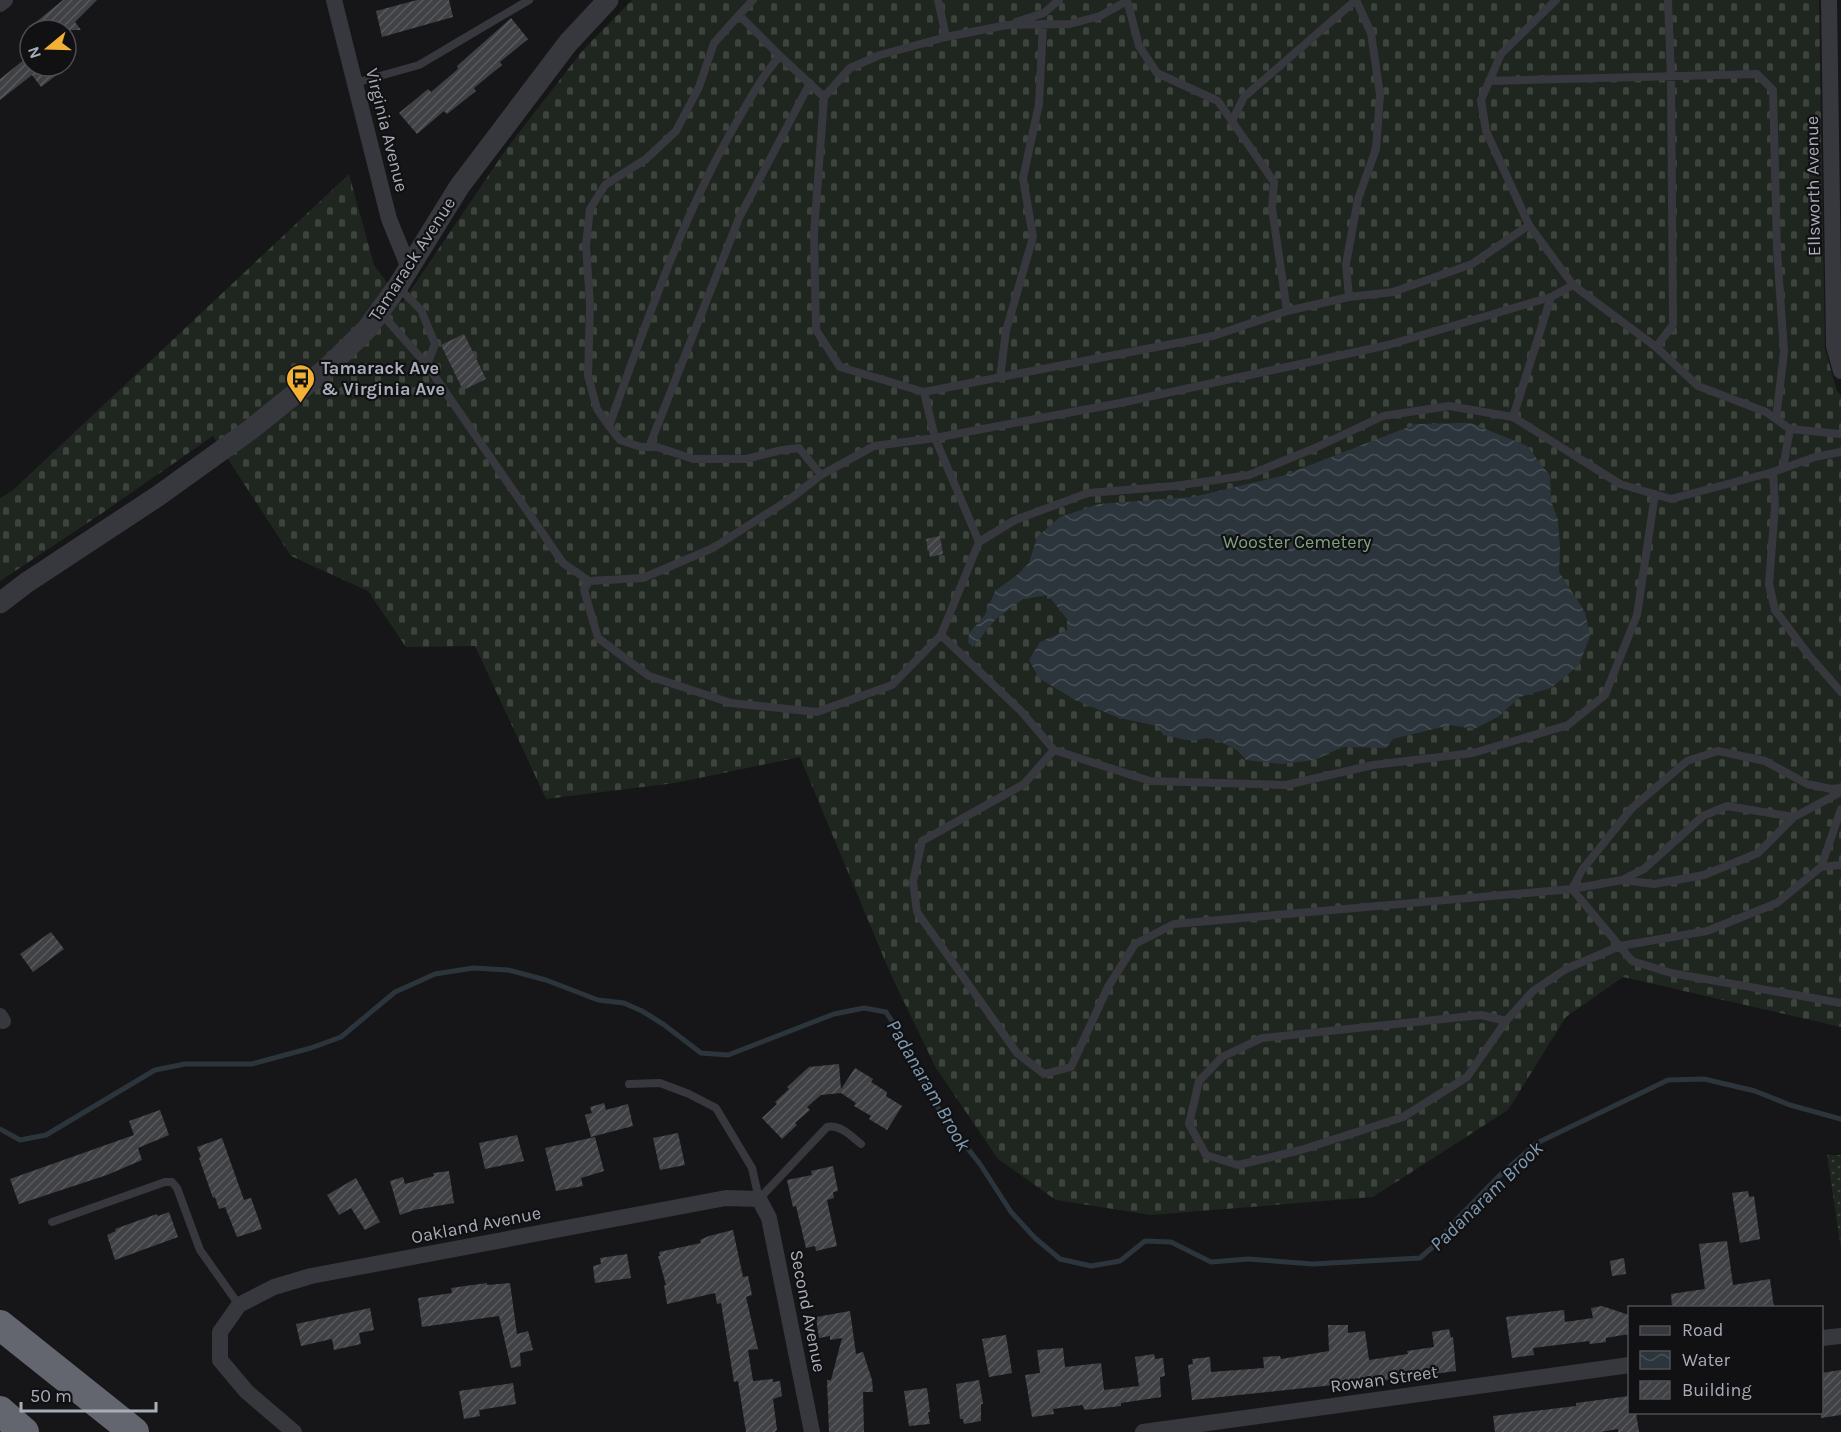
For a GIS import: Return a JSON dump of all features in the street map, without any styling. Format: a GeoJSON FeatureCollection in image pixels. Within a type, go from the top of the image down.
{"type":"FeatureCollection","features":[{"type":"Feature","properties":{"kind":"highway"},"geometry":{"type":"LineString","coordinates":[[0,1325],[134,1432]]}},
{"type":"Feature","properties":{"kind":"highway"},"geometry":{"type":"LineString","coordinates":[[0,1336],[108,1432]]}},
{"type":"Feature","properties":{"kind":"highway"},"geometry":{"type":"LineString","coordinates":[[0,1411],[24,1432]]}},
{"type":"Feature","properties":{"kind":"street"},"geometry":{"type":"LineString","coordinates":[[0,4],[5,0]]}},
{"type":"Feature","properties":{"kind":"street","name":"Virginia Avenue"},"geometry":{"type":"LineString","coordinates":[[334,0],[389,219],[409,268]]}},
{"type":"Feature","properties":{"kind":"street","name":"Tamarack Avenue"},"geometry":{"type":"LineString","coordinates":[[0,603],[26,583],[158,496],[250,430],[326,369],[367,329],[398,286],[459,187],[568,43],[608,0]]}},
{"type":"Feature","properties":{"kind":"street","name":"Ellsworth Avenue"},"geometry":{"type":"LineString","coordinates":[[1829,0],[1834,346],[1841,371]]}},
{"type":"Feature","properties":{"kind":"street","name":"Oakland Avenue"},"geometry":{"type":"LineString","coordinates":[[294,1432],[247,1392],[220,1360],[220,1332],[239,1305],[274,1287],[311,1276],[726,1198],[759,1199]]}},
{"type":"Feature","properties":{"kind":"street","name":"Second Avenue"},"geometry":{"type":"LineString","coordinates":[[759,1199],[769,1218],[813,1432]]}},
{"type":"Feature","properties":{"kind":"street"},"geometry":{"type":"LineString","coordinates":[[1823,1338],[1841,1336]]}},
{"type":"Feature","properties":{"kind":"street","name":"Rowan Street"},"geometry":{"type":"LineString","coordinates":[[1143,1432],[1628,1365]]}},
{"type":"Feature","properties":{"kind":"lane"},"geometry":{"type":"LineString","coordinates":[[355,83],[419,64],[529,0]]}},
{"type":"Feature","properties":{"kind":"lane"},"geometry":{"type":"LineString","coordinates":[[753,0],[714,43],[699,87],[676,131],[646,159],[605,185],[590,209],[586,245],[590,305],[588,376],[597,409],[620,440],[640,447],[657,447],[693,459],[746,459],[799,448],[821,475]]}},
{"type":"Feature","properties":{"kind":"lane"},"geometry":{"type":"LineString","coordinates":[[938,0],[946,36]]}},
{"type":"Feature","properties":{"kind":"lane"},"geometry":{"type":"LineString","coordinates":[[1059,0],[1044,13],[1007,25],[946,36],[880,55],[850,68],[824,97],[813,233],[816,330],[840,367],[924,392],[1213,336],[1287,311],[1349,297],[1393,292],[1472,264],[1529,225]]}},
{"type":"Feature","properties":{"kind":"lane"},"geometry":{"type":"LineString","coordinates":[[1007,25],[1070,24],[1100,16],[1127,0],[1139,46],[1157,74],[1218,102],[1274,183],[1272,208],[1287,311]]}},
{"type":"Feature","properties":{"kind":"lane"},"geometry":{"type":"LineString","coordinates":[[1232,121],[1244,97],[1356,0],[1371,33],[1380,95],[1376,149],[1358,199],[1346,264],[1349,297]]}},
{"type":"Feature","properties":{"kind":"lane"},"geometry":{"type":"LineString","coordinates":[[1556,0],[1501,54],[1481,100],[1486,131],[1529,225],[1573,285],[1656,347],[1698,386],[1766,412],[1790,429],[1841,434]]}},
{"type":"Feature","properties":{"kind":"lane"},"geometry":{"type":"LineString","coordinates":[[1656,347],[1673,325],[1671,77],[1668,0]]}},
{"type":"Feature","properties":{"kind":"lane"},"geometry":{"type":"LineString","coordinates":[[739,15],[824,97]]}},
{"type":"Feature","properties":{"kind":"lane"},"geometry":{"type":"LineString","coordinates":[[1000,378],[1006,332],[1033,237],[1023,178],[1039,104],[1043,24]]}},
{"type":"Feature","properties":{"kind":"lane"},"geometry":{"type":"LineString","coordinates":[[609,426],[659,289],[712,165],[764,74],[780,56]]}},
{"type":"Feature","properties":{"kind":"lane"},"geometry":{"type":"LineString","coordinates":[[1489,81],[1757,74],[1773,90],[1777,249],[1784,352],[1776,419]]}},
{"type":"Feature","properties":{"kind":"lane"},"geometry":{"type":"LineString","coordinates":[[649,447],[739,218],[810,83]]}},
{"type":"Feature","properties":{"kind":"lane"},"geometry":{"type":"LineString","coordinates":[[380,311],[427,365],[563,563],[589,581],[643,578],[713,548],[790,499],[821,475],[874,446],[935,438],[1120,403],[1388,345],[1551,297],[1573,285]]}},
{"type":"Feature","properties":{"kind":"lane"},"geometry":{"type":"LineString","coordinates":[[398,286],[421,310],[435,344],[427,365]]}},
{"type":"Feature","properties":{"kind":"lane"},"geometry":{"type":"LineString","coordinates":[[1513,417],[1551,297]]}},
{"type":"Feature","properties":{"kind":"lane"},"geometry":{"type":"LineString","coordinates":[[924,392],[935,438],[979,542]]}},
{"type":"Feature","properties":{"kind":"lane"},"geometry":{"type":"LineString","coordinates":[[589,581],[584,590],[598,638],[649,676],[731,703],[817,712],[892,685],[941,635],[979,542],[1015,520],[1088,493],[1175,486],[1249,475],[1315,448],[1383,416],[1449,406],[1513,417],[1620,484],[1671,499],[1773,472],[1815,457],[1841,452]]}},
{"type":"Feature","properties":{"kind":"lane"},"geometry":{"type":"LineString","coordinates":[[1783,468],[1790,429]]}},
{"type":"Feature","properties":{"kind":"lane"},"geometry":{"type":"LineString","coordinates":[[1773,472],[1775,506],[1769,584],[1775,610],[1808,654],[1841,692]]}},
{"type":"Feature","properties":{"kind":"lane"},"geometry":{"type":"LineString","coordinates":[[941,635],[1021,711],[1054,750],[1150,781],[1286,785],[1373,765],[1473,753],[1568,725],[1605,695],[1637,615],[1655,494]]}},
{"type":"Feature","properties":{"kind":"lane"},"geometry":{"type":"LineString","coordinates":[[1054,750],[1024,784],[921,840],[913,882],[917,912],[1017,1053],[1044,1074],[1071,1067],[1108,987],[1135,944],[1174,924],[1572,889],[1622,880],[1644,869],[1703,816],[1727,806],[1794,817]]}},
{"type":"Feature","properties":{"kind":"lane"},"geometry":{"type":"LineString","coordinates":[[1572,889],[1582,870],[1632,808],[1688,761],[1718,751],[1765,761],[1807,784],[1841,790]]}},
{"type":"Feature","properties":{"kind":"lane"},"geometry":{"type":"LineString","coordinates":[[1622,880],[1654,884],[1704,875],[1758,853],[1794,817],[1841,790]]}},
{"type":"Feature","properties":{"kind":"lane"},"geometry":{"type":"LineString","coordinates":[[1506,1021],[1481,1015],[1262,1038],[1221,1057],[1199,1081],[1189,1124],[1206,1155],[1238,1165],[1301,1150],[1403,1117],[1467,1077],[1506,1021],[1533,991],[1566,969],[1620,946],[1707,931],[1777,903],[1821,867],[1841,809]]}},
{"type":"Feature","properties":{"kind":"lane"},"geometry":{"type":"LineString","coordinates":[[1821,867],[1841,865]]}},
{"type":"Feature","properties":{"kind":"lane"},"geometry":{"type":"LineString","coordinates":[[1572,889],[1632,961],[1671,973],[1841,1003]]}},
{"type":"Feature","properties":{"kind":"lane"},"geometry":{"type":"LineString","coordinates":[[628,1084],[660,1083],[716,1108],[752,1168],[759,1199]]}},
{"type":"Feature","properties":{"kind":"lane"},"geometry":{"type":"LineString","coordinates":[[759,1199],[827,1126],[839,1127],[861,1144]]}},
{"type":"Feature","properties":{"kind":"lane"},"geometry":{"type":"LineString","coordinates":[[52,1222],[165,1182],[172,1182],[177,1188],[200,1250],[239,1305]]}},
{"type":"Feature","properties":{"kind":"green space","name":"Wooster Cemetery"},"geometry":{"type":"Polygon","coordinates":[[[632,0],[1819,0],[1825,349],[1837,391],[1841,395],[1841,1027],[1623,977],[1566,1017],[1508,1110],[1373,1197],[1151,1215],[1056,1200],[998,1159],[936,1068],[891,975],[800,757],[675,783],[546,799],[475,646],[406,647],[368,591],[291,556],[213,436],[0,581],[0,498],[12,491],[349,174],[374,265],[402,303],[507,148],[583,50],[632,0]]]}},
{"type":"Feature","properties":{"kind":"green space"},"geometry":{"type":"Polygon","coordinates":[[[1827,1155],[1841,1155],[1841,1249],[1827,1155]]]}},
{"type":"Feature","properties":{"kind":"water"},"geometry":{"type":"Polygon","coordinates":[[[1471,423],[1527,446],[1550,476],[1551,501],[1558,520],[1559,572],[1585,612],[1590,636],[1579,665],[1551,688],[1520,697],[1498,717],[1474,729],[1450,725],[1393,739],[1386,748],[1343,747],[1314,760],[1282,764],[1246,760],[1237,750],[1221,742],[1207,738],[1192,741],[1163,735],[1158,726],[1119,718],[1075,700],[1039,678],[1029,660],[1040,642],[1067,630],[1067,619],[1048,595],[1023,599],[996,619],[973,647],[968,642],[969,633],[985,615],[995,591],[1029,563],[1037,537],[1060,517],[1099,504],[1193,497],[1282,476],[1416,424],[1471,423]]]}},
{"type":"Feature","properties":{"kind":"building"},"geometry":{"type":"Polygon","coordinates":[[[63,0],[97,0],[78,19],[41,18],[63,0]]]}},
{"type":"Feature","properties":{"kind":"building"},"geometry":{"type":"Polygon","coordinates":[[[417,0],[449,0],[453,17],[382,37],[376,11],[417,0]]]}},
{"type":"Feature","properties":{"kind":"building"},"geometry":{"type":"Polygon","coordinates":[[[511,18],[528,39],[474,88],[476,91],[447,114],[444,111],[417,134],[399,113],[428,89],[431,92],[511,18]]]}},
{"type":"Feature","properties":{"kind":"building"},"geometry":{"type":"Polygon","coordinates":[[[18,65],[18,78],[28,78],[0,100],[0,79],[18,65]]]}},
{"type":"Feature","properties":{"kind":"building"},"geometry":{"type":"Polygon","coordinates":[[[34,78],[53,78],[41,87],[34,78]]]}},
{"type":"Feature","properties":{"kind":"building"},"geometry":{"type":"Polygon","coordinates":[[[464,334],[486,379],[463,390],[441,345],[464,334]]]}},
{"type":"Feature","properties":{"kind":"building"},"geometry":{"type":"Polygon","coordinates":[[[940,536],[943,554],[930,557],[926,539],[940,536]]]}},
{"type":"Feature","properties":{"kind":"building"},"geometry":{"type":"Polygon","coordinates":[[[51,932],[64,949],[33,972],[20,954],[51,932]]]}},
{"type":"Feature","properties":{"kind":"building"},"geometry":{"type":"Polygon","coordinates":[[[839,1064],[841,1089],[855,1068],[873,1079],[871,1082],[887,1092],[886,1096],[902,1106],[887,1130],[869,1119],[871,1116],[854,1106],[856,1103],[841,1093],[821,1095],[807,1107],[810,1110],[782,1139],[762,1118],[777,1104],[775,1102],[789,1089],[787,1087],[809,1067],[839,1064]]]}},
{"type":"Feature","properties":{"kind":"building"},"geometry":{"type":"Polygon","coordinates":[[[604,1103],[606,1110],[628,1104],[633,1126],[591,1137],[585,1115],[592,1113],[590,1107],[604,1103]]]}},
{"type":"Feature","properties":{"kind":"building"},"geometry":{"type":"Polygon","coordinates":[[[160,1110],[169,1135],[138,1148],[142,1160],[107,1175],[19,1204],[10,1179],[134,1135],[129,1121],[160,1110]]]}},
{"type":"Feature","properties":{"kind":"building"},"geometry":{"type":"Polygon","coordinates":[[[678,1133],[685,1165],[660,1170],[653,1138],[678,1133]]]}},
{"type":"Feature","properties":{"kind":"building"},"geometry":{"type":"Polygon","coordinates":[[[517,1135],[524,1161],[485,1169],[479,1143],[517,1135]]]}},
{"type":"Feature","properties":{"kind":"building"},"geometry":{"type":"Polygon","coordinates":[[[595,1137],[604,1171],[581,1178],[583,1186],[556,1191],[545,1148],[595,1137]]]}},
{"type":"Feature","properties":{"kind":"building"},"geometry":{"type":"Polygon","coordinates":[[[222,1138],[244,1200],[251,1198],[262,1229],[237,1237],[225,1207],[219,1209],[215,1197],[213,1198],[197,1147],[222,1138]]]}},
{"type":"Feature","properties":{"kind":"building"},"geometry":{"type":"Polygon","coordinates":[[[833,1166],[838,1191],[833,1192],[834,1198],[827,1200],[837,1246],[816,1251],[815,1246],[806,1248],[787,1180],[812,1175],[811,1171],[833,1166]]]}},
{"type":"Feature","properties":{"kind":"building"},"geometry":{"type":"Polygon","coordinates":[[[449,1171],[454,1203],[414,1210],[400,1215],[390,1181],[403,1177],[405,1184],[434,1176],[433,1173],[449,1171]]]}},
{"type":"Feature","properties":{"kind":"building"},"geometry":{"type":"Polygon","coordinates":[[[356,1178],[380,1222],[365,1230],[351,1208],[339,1215],[327,1195],[356,1178]]]}},
{"type":"Feature","properties":{"kind":"building"},"geometry":{"type":"Polygon","coordinates":[[[1748,1191],[1749,1197],[1754,1196],[1760,1239],[1740,1243],[1732,1193],[1748,1191]]]}},
{"type":"Feature","properties":{"kind":"building"},"geometry":{"type":"Polygon","coordinates":[[[169,1212],[178,1237],[115,1260],[107,1235],[116,1231],[115,1229],[169,1212]]]}},
{"type":"Feature","properties":{"kind":"building"},"geometry":{"type":"Polygon","coordinates":[[[733,1230],[743,1277],[748,1276],[752,1295],[746,1297],[758,1349],[748,1350],[753,1381],[773,1379],[773,1382],[780,1381],[782,1396],[773,1399],[777,1430],[775,1432],[746,1432],[738,1381],[734,1382],[721,1303],[717,1304],[715,1293],[667,1304],[664,1285],[666,1285],[658,1256],[660,1256],[659,1252],[701,1243],[700,1240],[709,1236],[733,1230]]]}},
{"type":"Feature","properties":{"kind":"building"},"geometry":{"type":"Polygon","coordinates":[[[1727,1241],[1733,1285],[1770,1279],[1774,1306],[1672,1306],[1671,1294],[1705,1289],[1699,1244],[1727,1241]]]}},
{"type":"Feature","properties":{"kind":"building"},"geometry":{"type":"Polygon","coordinates":[[[627,1254],[631,1278],[595,1283],[593,1266],[601,1264],[600,1258],[627,1254]]]}},
{"type":"Feature","properties":{"kind":"building"},"geometry":{"type":"Polygon","coordinates":[[[1624,1258],[1626,1274],[1612,1276],[1610,1261],[1624,1258]]]}},
{"type":"Feature","properties":{"kind":"building"},"geometry":{"type":"Polygon","coordinates":[[[487,1283],[487,1285],[510,1283],[517,1334],[528,1331],[533,1350],[520,1353],[521,1366],[511,1368],[499,1316],[422,1327],[418,1298],[452,1293],[451,1288],[487,1283]]]}},
{"type":"Feature","properties":{"kind":"building"},"geometry":{"type":"Polygon","coordinates":[[[1602,1306],[1628,1315],[1628,1334],[1606,1338],[1606,1342],[1590,1344],[1589,1341],[1533,1348],[1534,1355],[1512,1358],[1506,1317],[1564,1310],[1565,1322],[1593,1318],[1591,1308],[1602,1306]]]}},
{"type":"Feature","properties":{"kind":"building"},"geometry":{"type":"Polygon","coordinates":[[[370,1308],[374,1330],[359,1333],[361,1344],[334,1350],[332,1339],[301,1346],[296,1324],[370,1308]]]}},
{"type":"Feature","properties":{"kind":"building"},"geometry":{"type":"Polygon","coordinates":[[[850,1311],[856,1354],[863,1352],[872,1380],[873,1392],[863,1392],[864,1432],[829,1432],[827,1380],[831,1380],[842,1338],[830,1340],[830,1336],[819,1338],[816,1317],[850,1311]]]}},
{"type":"Feature","properties":{"kind":"building"},"geometry":{"type":"Polygon","coordinates":[[[1328,1325],[1348,1325],[1348,1333],[1365,1331],[1369,1360],[1434,1347],[1432,1332],[1449,1329],[1451,1338],[1453,1337],[1456,1371],[1343,1386],[1343,1384],[1192,1400],[1188,1365],[1193,1364],[1192,1359],[1210,1357],[1211,1372],[1264,1368],[1263,1357],[1280,1356],[1281,1359],[1329,1351],[1328,1325]]]}},
{"type":"Feature","properties":{"kind":"building"},"geometry":{"type":"Polygon","coordinates":[[[1006,1335],[1012,1373],[989,1377],[982,1339],[1006,1335]]]}},
{"type":"Feature","properties":{"kind":"building"},"geometry":{"type":"Polygon","coordinates":[[[1063,1348],[1065,1367],[1101,1363],[1104,1390],[1139,1386],[1135,1357],[1154,1354],[1155,1359],[1163,1358],[1165,1376],[1160,1377],[1161,1397],[1121,1403],[1121,1406],[1085,1410],[1082,1405],[1053,1409],[1054,1414],[1032,1417],[1025,1375],[1040,1373],[1037,1350],[1063,1348]]]}},
{"type":"Feature","properties":{"kind":"building"},"geometry":{"type":"Polygon","coordinates":[[[1841,1370],[1841,1415],[1821,1418],[1823,1414],[1823,1373],[1841,1370]]]}},
{"type":"Feature","properties":{"kind":"building"},"geometry":{"type":"Polygon","coordinates":[[[979,1380],[983,1404],[981,1404],[981,1421],[964,1424],[963,1419],[960,1419],[956,1384],[979,1380]]]}},
{"type":"Feature","properties":{"kind":"building"},"geometry":{"type":"Polygon","coordinates":[[[513,1383],[516,1404],[479,1410],[480,1416],[464,1419],[459,1391],[513,1383]]]}},
{"type":"Feature","properties":{"kind":"building"},"geometry":{"type":"Polygon","coordinates":[[[927,1388],[930,1424],[909,1426],[904,1391],[927,1388]]]}},
{"type":"Feature","properties":{"kind":"building"},"geometry":{"type":"Polygon","coordinates":[[[1628,1396],[1628,1414],[1636,1414],[1639,1432],[1618,1432],[1618,1429],[1600,1432],[1495,1432],[1493,1416],[1576,1406],[1576,1403],[1628,1396]]]}},
{"type":"Feature","properties":{"kind":"waterway","name":"Padanaram Brook"},"geometry":{"type":"LineString","coordinates":[[0,1129],[20,1140],[46,1135],[155,1070],[185,1064],[252,1064],[311,1048],[341,1037],[395,992],[435,974],[473,968],[508,970],[546,980],[598,1000],[624,1003],[663,1024],[701,1053],[728,1055],[834,1014],[864,1008],[886,1012],[899,1032],[920,1078],[946,1121],[980,1164],[1011,1212],[1035,1238],[1060,1259],[1091,1266],[1120,1261],[1145,1241],[1171,1242],[1211,1262],[1248,1259],[1313,1264],[1420,1258],[1500,1175],[1537,1143],[1668,1080],[1704,1079],[1755,1091],[1790,1105],[1841,1119]]}},
{"type":"Feature","properties":{"kind":"place","name":"Tamarack Ave & Virginia Ave"},"geometry":{"type":"Point","coordinates":[300,404]}}]}
